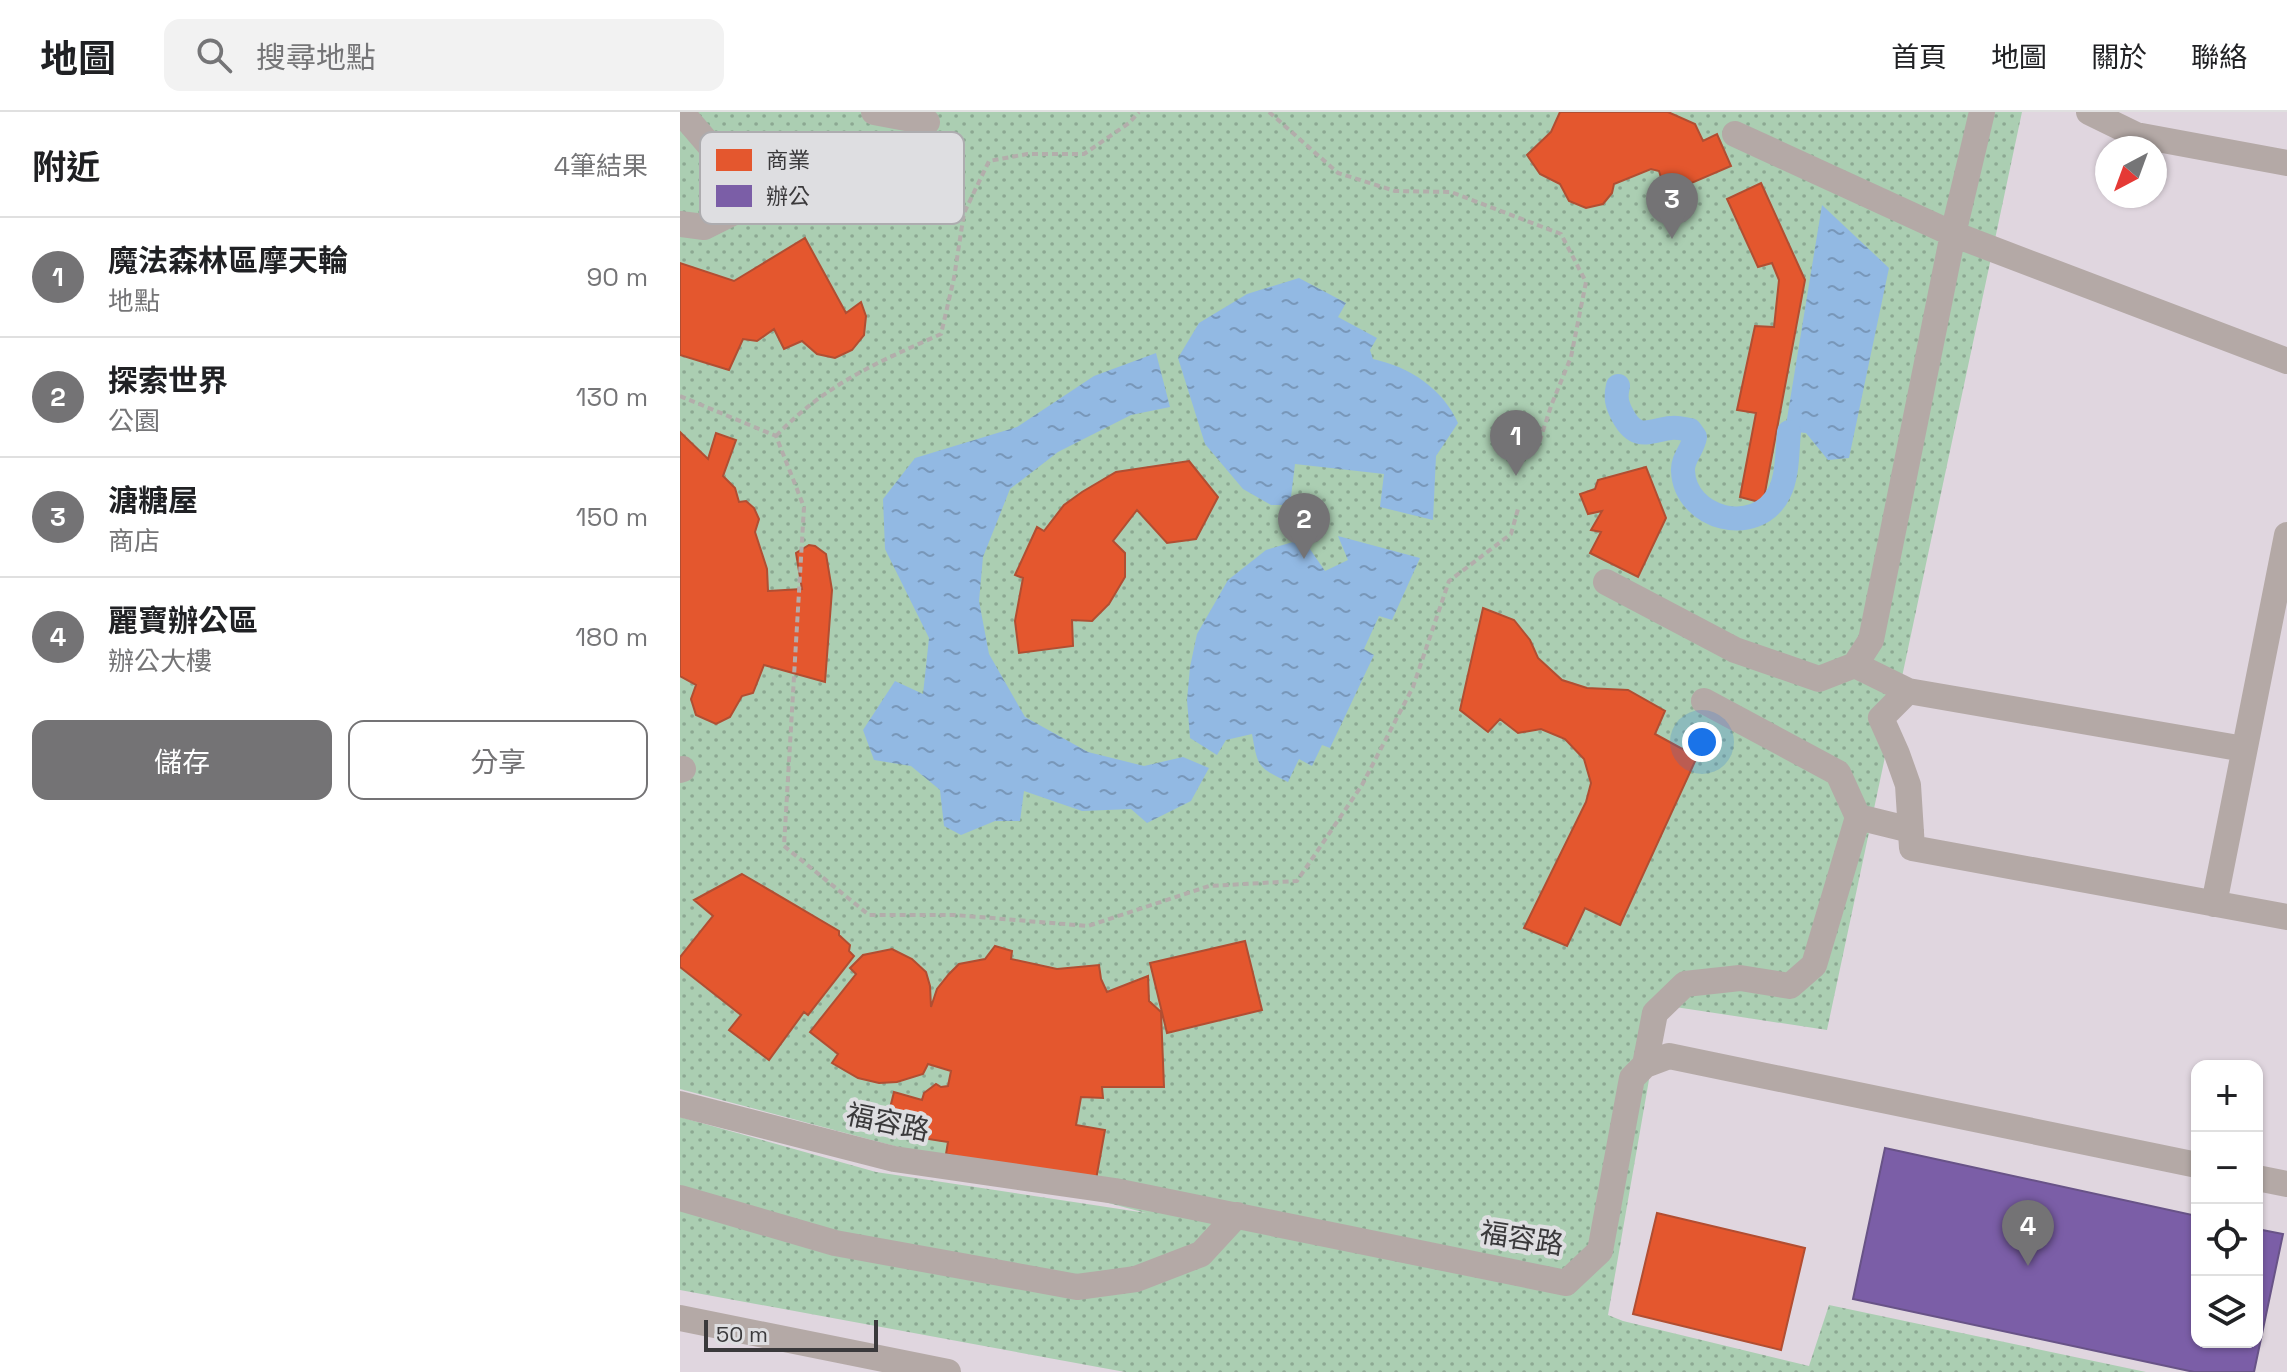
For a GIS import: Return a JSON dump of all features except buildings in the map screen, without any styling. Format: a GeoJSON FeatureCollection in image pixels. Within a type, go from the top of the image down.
{"type":"FeatureCollection","features":[{"type":"Feature","properties":{"kind":"street"},"geometry":{"type":"LineString","coordinates":[[681,112],[700,134]]}},
{"type":"Feature","properties":{"kind":"street"},"geometry":{"type":"LineString","coordinates":[[874,112],[927,122]]}},
{"type":"Feature","properties":{"kind":"street"},"geometry":{"type":"LineString","coordinates":[[1606,582],[1735,650],[1819,679],[1855,665],[1871,640],[1953,234],[1982,112]]}},
{"type":"Feature","properties":{"kind":"street"},"geometry":{"type":"LineString","coordinates":[[2089,112],[2136,135],[2287,163]]}},
{"type":"Feature","properties":{"kind":"street"},"geometry":{"type":"LineString","coordinates":[[1735,134],[1953,234],[2287,361]]}},
{"type":"Feature","properties":{"kind":"street"},"geometry":{"type":"LineString","coordinates":[[680,224],[704,227],[710,224]]}},
{"type":"Feature","properties":{"kind":"street"},"geometry":{"type":"LineString","coordinates":[[2214,904],[2287,535]]}},
{"type":"Feature","properties":{"kind":"street"},"geometry":{"type":"LineString","coordinates":[[1855,665],[1908,691],[2244,749]]}},
{"type":"Feature","properties":{"kind":"street"},"geometry":{"type":"LineString","coordinates":[[1908,691],[1881,718],[1908,785],[1912,848],[2287,917]]}},
{"type":"Feature","properties":{"kind":"street"},"geometry":{"type":"LineString","coordinates":[[1645,1065],[1655,1013],[1685,984],[1740,978],[1790,986],[1814,965],[1858,817],[1838,773],[1704,701]]}},
{"type":"Feature","properties":{"kind":"street"},"geometry":{"type":"LineString","coordinates":[[1858,817],[1911,830]]}},
{"type":"Feature","properties":{"kind":"street"},"geometry":{"type":"LineString","coordinates":[[1645,1065],[1669,1056],[2191,1164]]}},
{"type":"Feature","properties":{"kind":"street","name":"福容路"},"geometry":{"type":"LineString","coordinates":[[680,1104],[894,1159],[1115,1191],[1566,1283],[1600,1251],[1632,1078],[1645,1065]]}},
{"type":"Feature","properties":{"kind":"street"},"geometry":{"type":"LineString","coordinates":[[2263,1179],[2287,1184]]}},
{"type":"Feature","properties":{"kind":"street"},"geometry":{"type":"LineString","coordinates":[[680,1198],[835,1243],[1077,1287],[1136,1279],[1201,1254],[1237,1215]]}},
{"type":"Feature","properties":{"kind":"street"},"geometry":{"type":"LineString","coordinates":[[680,1318],[948,1372]]}},
{"type":"Feature","properties":{"kind":"path"},"geometry":{"type":"LineString","coordinates":[[964,213],[989,161],[1027,154],[1084,154],[1129,123],[1139,112]]}},
{"type":"Feature","properties":{"kind":"path"},"geometry":{"type":"LineString","coordinates":[[1269,112],[1338,173],[1395,191],[1451,192],[1561,234],[1586,282],[1571,357],[1539,443]]}},
{"type":"Feature","properties":{"kind":"path"},"geometry":{"type":"LineString","coordinates":[[776,436],[802,409],[866,367],[941,334],[962,224]]}},
{"type":"Feature","properties":{"kind":"path"},"geometry":{"type":"LineString","coordinates":[[680,396],[776,436],[804,507],[784,846],[869,915],[955,915],[1088,926],[1209,886],[1297,881],[1362,785],[1413,687],[1449,581],[1511,534],[1518,509]]}},
{"type":"Feature","properties":{"kind":"shaded area"},"geometry":{"type":"Polygon","coordinates":[[[680,112],[2287,112],[2287,1372],[680,1372],[680,112]]]}},
{"type":"Feature","properties":{"kind":"green space"},"geometry":{"type":"Polygon","coordinates":[[[680,112],[2022,112],[1827,1030],[1662,1005],[1608,1315],[1809,1366],[1829,1305],[2146,1372],[1125,1372],[680,1290],[680,1117],[876,1172],[1146,1213],[680,1089],[680,112]]]}},
{"type":"Feature","properties":{"kind":"water"},"geometry":{"type":"Polygon","coordinates":[[[1822,205],[1889,268],[1849,458],[1828,460],[1806,433],[1785,431],[1822,205]]]}},
{"type":"Feature","properties":{"kind":"water"},"geometry":{"type":"Polygon","coordinates":[[[1299,278],[1346,303],[1338,317],[1377,338],[1370,350],[1373,359],[1400,368],[1424,381],[1452,411],[1458,423],[1436,456],[1433,520],[1380,507],[1384,474],[1295,464],[1290,505],[1271,505],[1243,489],[1205,444],[1178,358],[1199,323],[1247,294],[1299,278]]]}},
{"type":"Feature","properties":{"kind":"water"},"geometry":{"type":"Polygon","coordinates":[[[1156,353],[1170,407],[1131,415],[1058,452],[1010,489],[983,557],[979,601],[989,654],[1025,717],[1088,752],[1144,766],[1183,757],[1209,768],[1191,801],[1147,823],[1131,809],[1082,811],[1024,791],[1020,821],[995,821],[961,835],[944,826],[940,790],[911,766],[874,760],[863,730],[895,681],[923,694],[929,638],[885,549],[883,499],[915,458],[1017,427],[1094,376],[1156,353]]]}},
{"type":"Feature","properties":{"kind":"water"},"geometry":{"type":"Polygon","coordinates":[[[1338,536],[1420,558],[1392,620],[1379,616],[1364,649],[1374,655],[1330,748],[1322,745],[1312,766],[1299,759],[1288,782],[1261,765],[1252,734],[1226,740],[1217,755],[1190,738],[1187,700],[1190,667],[1197,634],[1228,580],[1266,550],[1303,539],[1325,571],[1348,560],[1338,536]]]}},
{"type":"Feature","properties":{"kind":"waterway"},"geometry":{"type":"LineString","coordinates":[[1618,386],[1618,405],[1633,429],[1639,432],[1673,428],[1690,430],[1695,437],[1683,467],[1687,488],[1708,511],[1723,517],[1755,515],[1768,507],[1779,493],[1787,463],[1789,432]]}},
{"type":"Feature","properties":{"kind":"place","name":"溏糖屋"},"geometry":{"type":"Point","coordinates":[1672,239]}},
{"type":"Feature","properties":{"kind":"place","name":"魔法森林區摩天輪"},"geometry":{"type":"Point","coordinates":[1516,476]}},
{"type":"Feature","properties":{"kind":"place","name":"探索世界"},"geometry":{"type":"Point","coordinates":[1304,559]}},
{"type":"Feature","properties":{"kind":"place","name":"麗寶辦公區"},"geometry":{"type":"Point","coordinates":[2028,1266]}}]}
